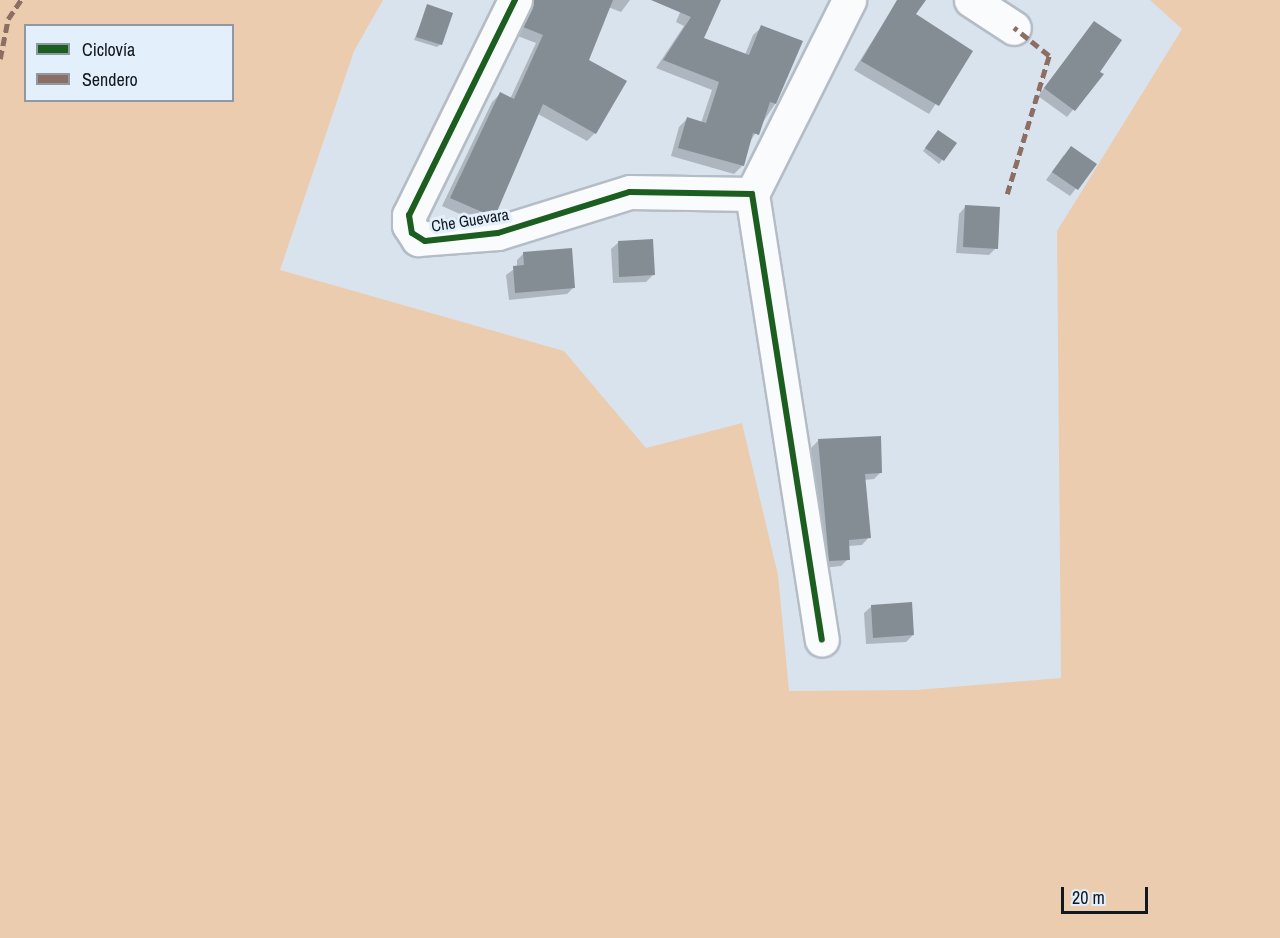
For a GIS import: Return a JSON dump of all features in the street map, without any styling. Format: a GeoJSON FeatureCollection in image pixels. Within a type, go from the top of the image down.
{"type":"FeatureCollection","features":[{"type":"Feature","properties":{"kind":"street","name":"Che Guevara"},"geometry":{"type":"LineString","coordinates":[[515,0],[409,215],[409,225],[418,239],[498,233],[630,192],[752,194]]}},
{"type":"Feature","properties":{"kind":"street"},"geometry":{"type":"LineString","coordinates":[[822,640],[752,194],[849,0]]}},
{"type":"Feature","properties":{"kind":"street"},"geometry":{"type":"LineString","coordinates":[[971,0],[1014,28]]}},
{"type":"Feature","properties":{"kind":"shaded area"},"geometry":{"type":"Polygon","coordinates":[[[0,0],[383,0],[354,51],[280,270],[564,351],[646,448],[742,423],[778,575],[789,691],[916,690],[1061,678],[1057,231],[1182,29],[1150,0],[1280,0],[1280,938],[0,938],[0,0]]]}},
{"type":"Feature","properties":{"kind":"building"},"geometry":{"type":"Polygon","coordinates":[[[534,0],[613,0],[589,60],[627,81],[596,134],[543,104],[496,214],[489,215],[450,198],[500,92],[514,99],[543,35],[523,27],[534,0]]]}},
{"type":"Feature","properties":{"kind":"building"},"geometry":{"type":"Polygon","coordinates":[[[651,0],[721,0],[704,38],[749,55],[761,25],[803,41],[776,104],[770,102],[759,135],[753,133],[744,166],[678,148],[687,117],[706,123],[719,82],[663,60],[691,17],[651,0]]]}},
{"type":"Feature","properties":{"kind":"building"},"geometry":{"type":"Polygon","coordinates":[[[897,0],[926,0],[916,14],[973,51],[939,106],[861,61],[897,0]]]}},
{"type":"Feature","properties":{"kind":"building"},"geometry":{"type":"Polygon","coordinates":[[[427,4],[453,13],[442,45],[416,37],[427,4]]]}},
{"type":"Feature","properties":{"kind":"building"},"geometry":{"type":"Polygon","coordinates":[[[1094,21],[1122,40],[1100,72],[1104,74],[1075,111],[1044,88],[1094,21]]]}},
{"type":"Feature","properties":{"kind":"building"},"geometry":{"type":"Polygon","coordinates":[[[938,130],[957,143],[944,161],[925,148],[938,130]]]}},
{"type":"Feature","properties":{"kind":"building"},"geometry":{"type":"Polygon","coordinates":[[[1071,146],[1097,164],[1078,190],[1052,172],[1071,146]]]}},
{"type":"Feature","properties":{"kind":"building"},"geometry":{"type":"Polygon","coordinates":[[[965,205],[1000,207],[998,249],[963,247],[965,205]]]}},
{"type":"Feature","properties":{"kind":"building"},"geometry":{"type":"Polygon","coordinates":[[[653,239],[655,275],[619,277],[618,241],[653,239]]]}},
{"type":"Feature","properties":{"kind":"building"},"geometry":{"type":"Polygon","coordinates":[[[572,248],[575,288],[515,293],[513,266],[524,265],[523,252],[572,248]]]}},
{"type":"Feature","properties":{"kind":"building"},"geometry":{"type":"Polygon","coordinates":[[[881,436],[882,473],[865,474],[871,538],[849,540],[850,560],[829,561],[818,439],[881,436]]]}},
{"type":"Feature","properties":{"kind":"building"},"geometry":{"type":"Polygon","coordinates":[[[912,602],[914,635],[873,638],[871,605],[912,602]]]}},
{"type":"Feature","properties":{"kind":"marked path"},"geometry":{"type":"LineString","coordinates":[[0,59],[8,19],[21,0]]}},
{"type":"Feature","properties":{"kind":"marked path"},"geometry":{"type":"LineString","coordinates":[[1007,194],[1049,56],[1014,28]]}},
{"type":"Feature","properties":{"kind":"cycle path"},"geometry":{"type":"LineString","coordinates":[[515,0],[409,215],[412,233],[425,241],[498,233],[630,192],[752,194],[822,640]]}}]}
